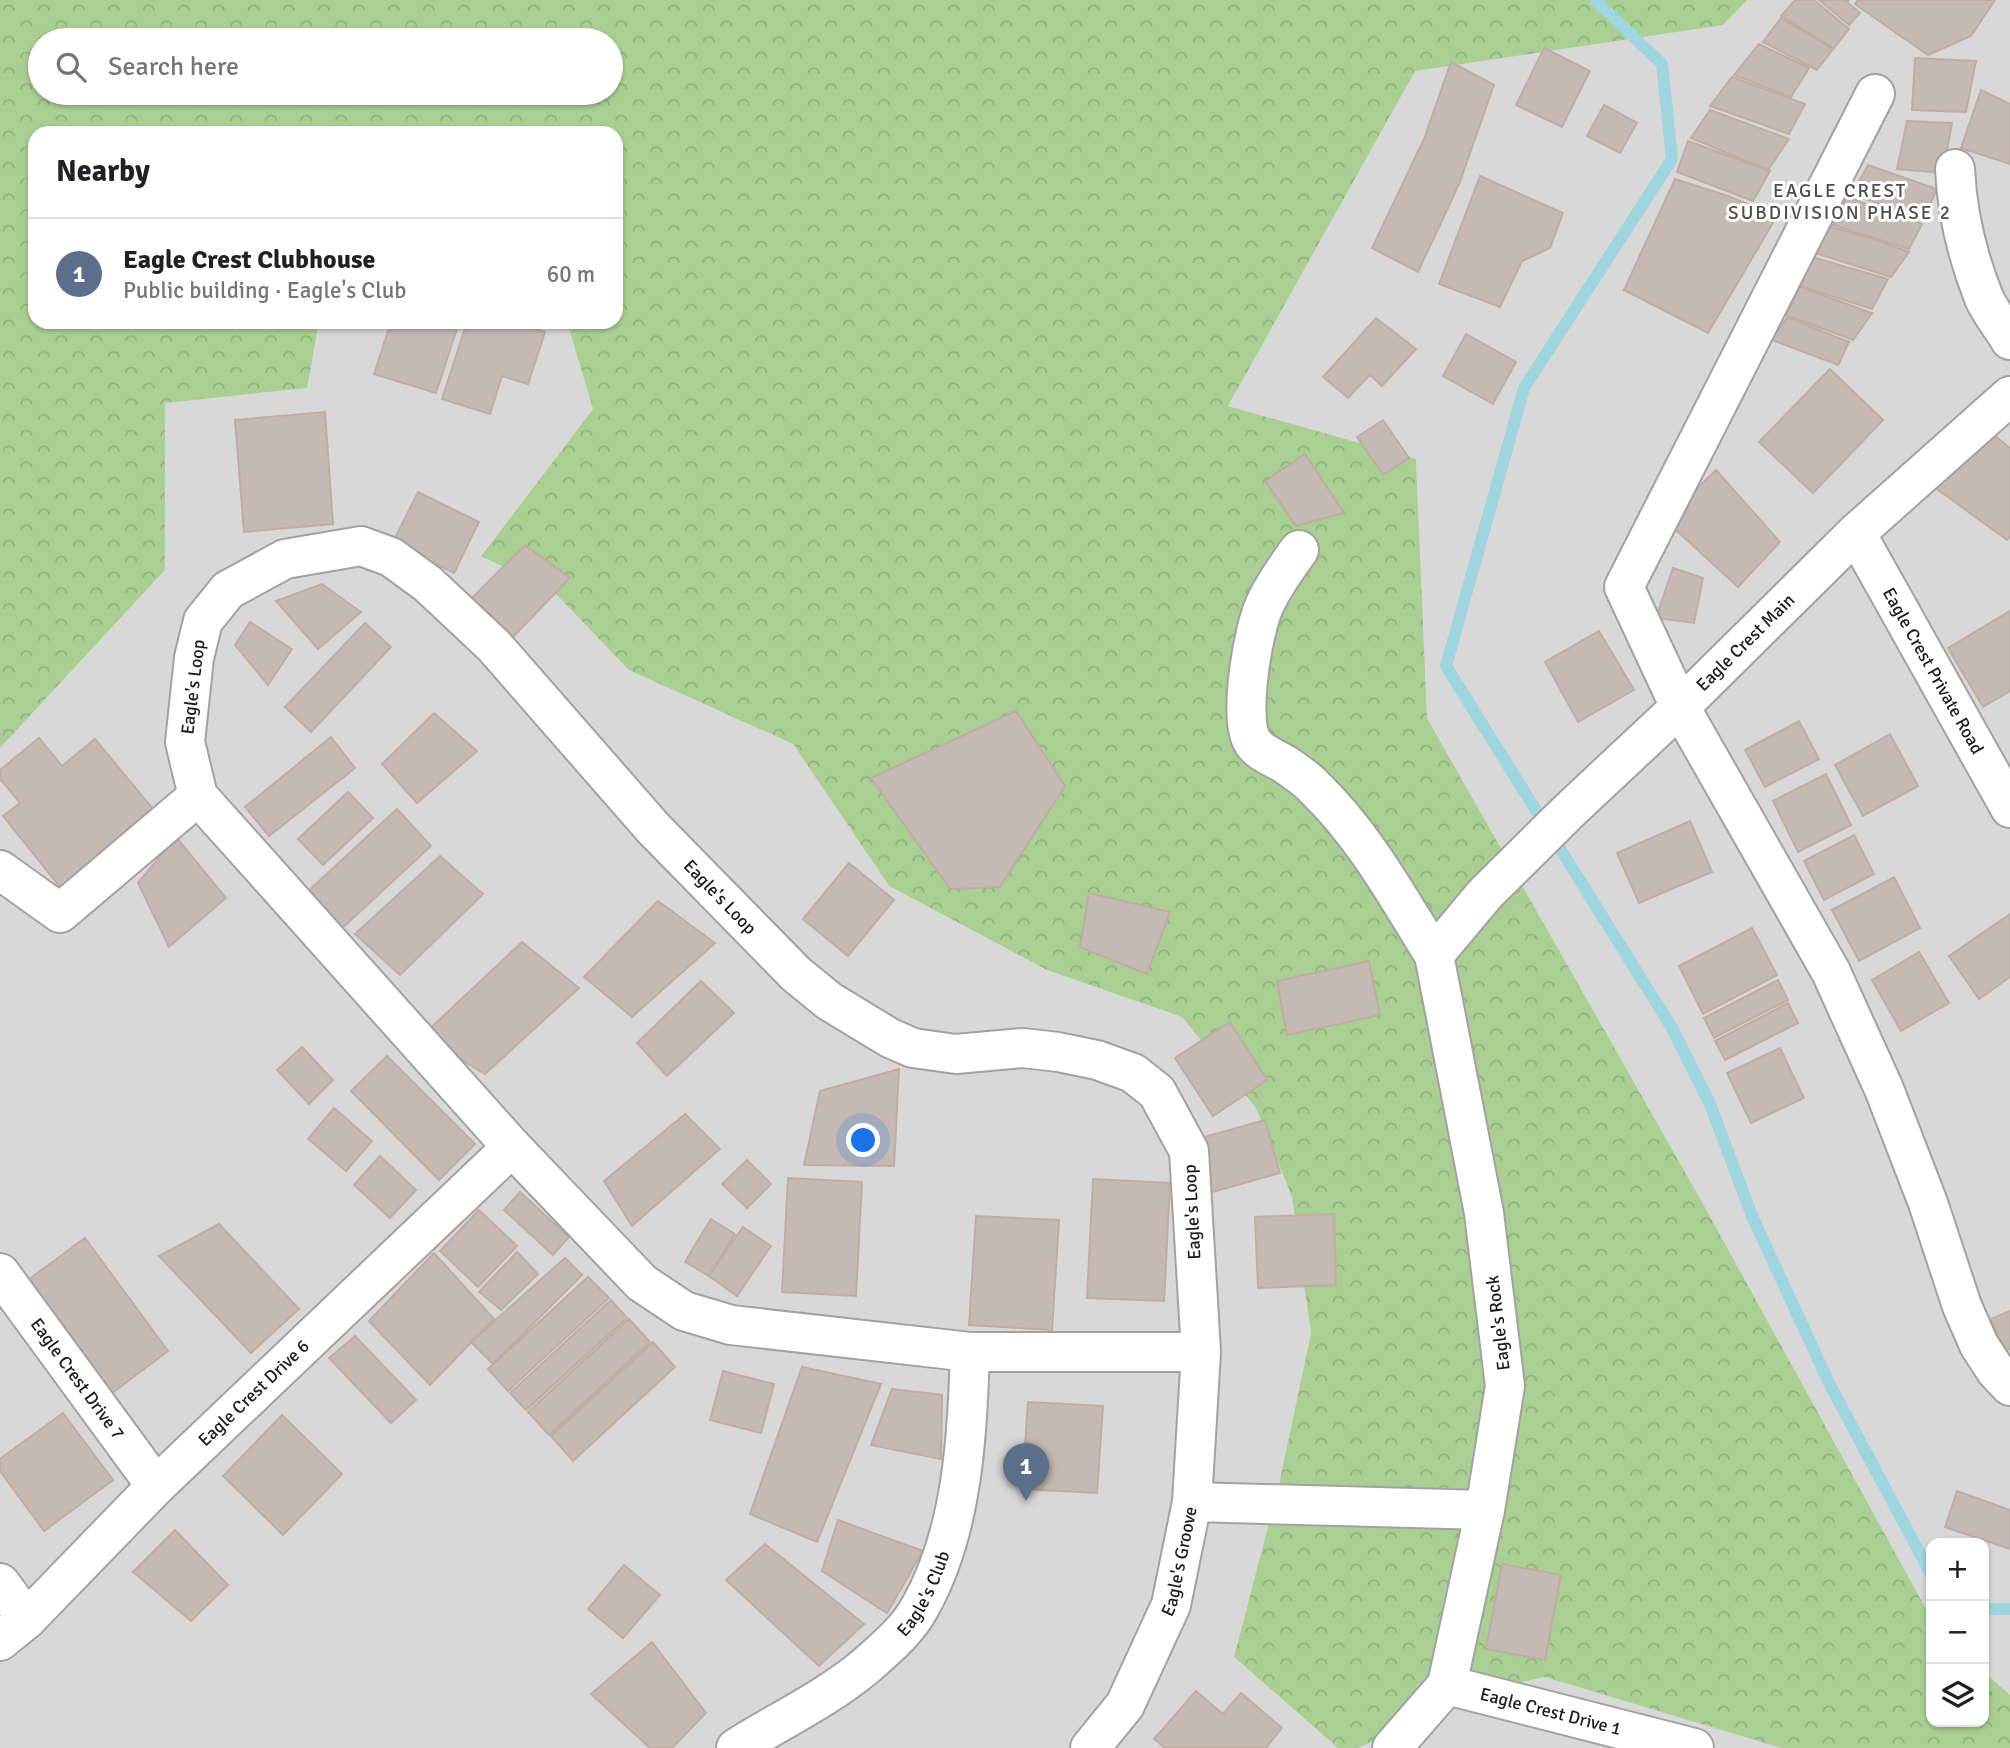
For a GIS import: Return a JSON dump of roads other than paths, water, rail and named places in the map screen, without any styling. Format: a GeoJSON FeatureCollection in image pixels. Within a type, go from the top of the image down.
{"type":"FeatureCollection","features":[{"type":"Feature","properties":{"kind":"street"},"geometry":{"type":"LineString","coordinates":[[1875,94],[1623,587],[1680,707],[1831,972],[1884,1089],[1974,1335],[1996,1371],[2010,1386]]}},
{"type":"Feature","properties":{"kind":"street"},"geometry":{"type":"LineString","coordinates":[[1955,169],[1956,196],[1981,287],[1985,299],[2010,340]]}},
{"type":"Feature","properties":{"kind":"street","name":"Eagle Crest Main"},"geometry":{"type":"LineString","coordinates":[[1434,955],[1485,894],[1570,810],[1680,707],[1856,533],[2010,396]]}},
{"type":"Feature","properties":{"kind":"street","name":"Eagle Crest Private Road"},"geometry":{"type":"LineString","coordinates":[[1856,533],[2010,808]]}},
{"type":"Feature","properties":{"kind":"street","name":"Eagle's Loop"},"geometry":{"type":"LineString","coordinates":[[360,546],[391,557],[428,584],[494,646],[653,828],[796,974],[829,1001],[890,1038],[914,1048],[956,1055],[1023,1048],[1058,1052],[1097,1060],[1133,1073],[1157,1092],[1189,1151],[1201,1352],[970,1353],[731,1325],[684,1311],[642,1283],[512,1147],[198,796],[185,742],[194,658],[202,621],[228,590],[285,559],[360,546]]}},
{"type":"Feature","properties":{"kind":"street"},"geometry":{"type":"LineString","coordinates":[[1299,550],[1264,605],[1256,634],[1250,664],[1246,720],[1252,741],[1266,755],[1287,765],[1313,785],[1358,834],[1434,955]]}},
{"type":"Feature","properties":{"kind":"street"},"geometry":{"type":"LineString","coordinates":[[0,870],[60,913],[198,796]]}},
{"type":"Feature","properties":{"kind":"street","name":"Eagle's Rock"},"geometry":{"type":"LineString","coordinates":[[1392,1748],[1447,1685],[1485,1510],[1505,1386],[1484,1213],[1434,955]]}},
{"type":"Feature","properties":{"kind":"street","name":"Eagle Crest Drive 6"},"geometry":{"type":"LineString","coordinates":[[14,1630],[156,1486],[512,1147]]}},
{"type":"Feature","properties":{"kind":"street","name":"Eagle Crest Drive 7"},"geometry":{"type":"LineString","coordinates":[[0,1273],[156,1486]]}},
{"type":"Feature","properties":{"kind":"street","name":"Eagle's Groove"},"geometry":{"type":"LineString","coordinates":[[1090,1748],[1125,1705],[1171,1605],[1192,1502],[1201,1352]]}},
{"type":"Feature","properties":{"kind":"street","name":"Eagle's Club"},"geometry":{"type":"LineString","coordinates":[[736,1748],[821,1698],[865,1667],[902,1632],[920,1608],[943,1559],[958,1494],[968,1409],[970,1353]]}},
{"type":"Feature","properties":{"kind":"street"},"geometry":{"type":"LineString","coordinates":[[1192,1502],[1485,1510]]}},
{"type":"Feature","properties":{"kind":"street"},"geometry":{"type":"LineString","coordinates":[[0,1583],[14,1630]]}},
{"type":"Feature","properties":{"kind":"street","name":"Eagle Crest Drive 1"},"geometry":{"type":"LineString","coordinates":[[1447,1685],[1694,1748]]}},
{"type":"Feature","properties":{"kind":"waterway"},"geometry":{"type":"LineString","coordinates":[[1595,0],[1662,64],[1672,159],[1524,388],[1446,666],[1672,1028],[1710,1104],[1752,1216],[1830,1385],[1926,1565]]}},
{"type":"Feature","properties":{"kind":"waterway"},"geometry":{"type":"LineString","coordinates":[[1989,1609],[2010,1609]]}},
{"type":"Feature","properties":{"kind":"place","name":"Eagle Crest Clubhouse"},"geometry":{"type":"Point","coordinates":[1026,1501]}},
{"type":"Feature","properties":{"kind":"district","name":"EAGLE CREST SUBDIVISION PHASE 2"},"geometry":{"type":"Point","coordinates":[1840,201]}}]}
